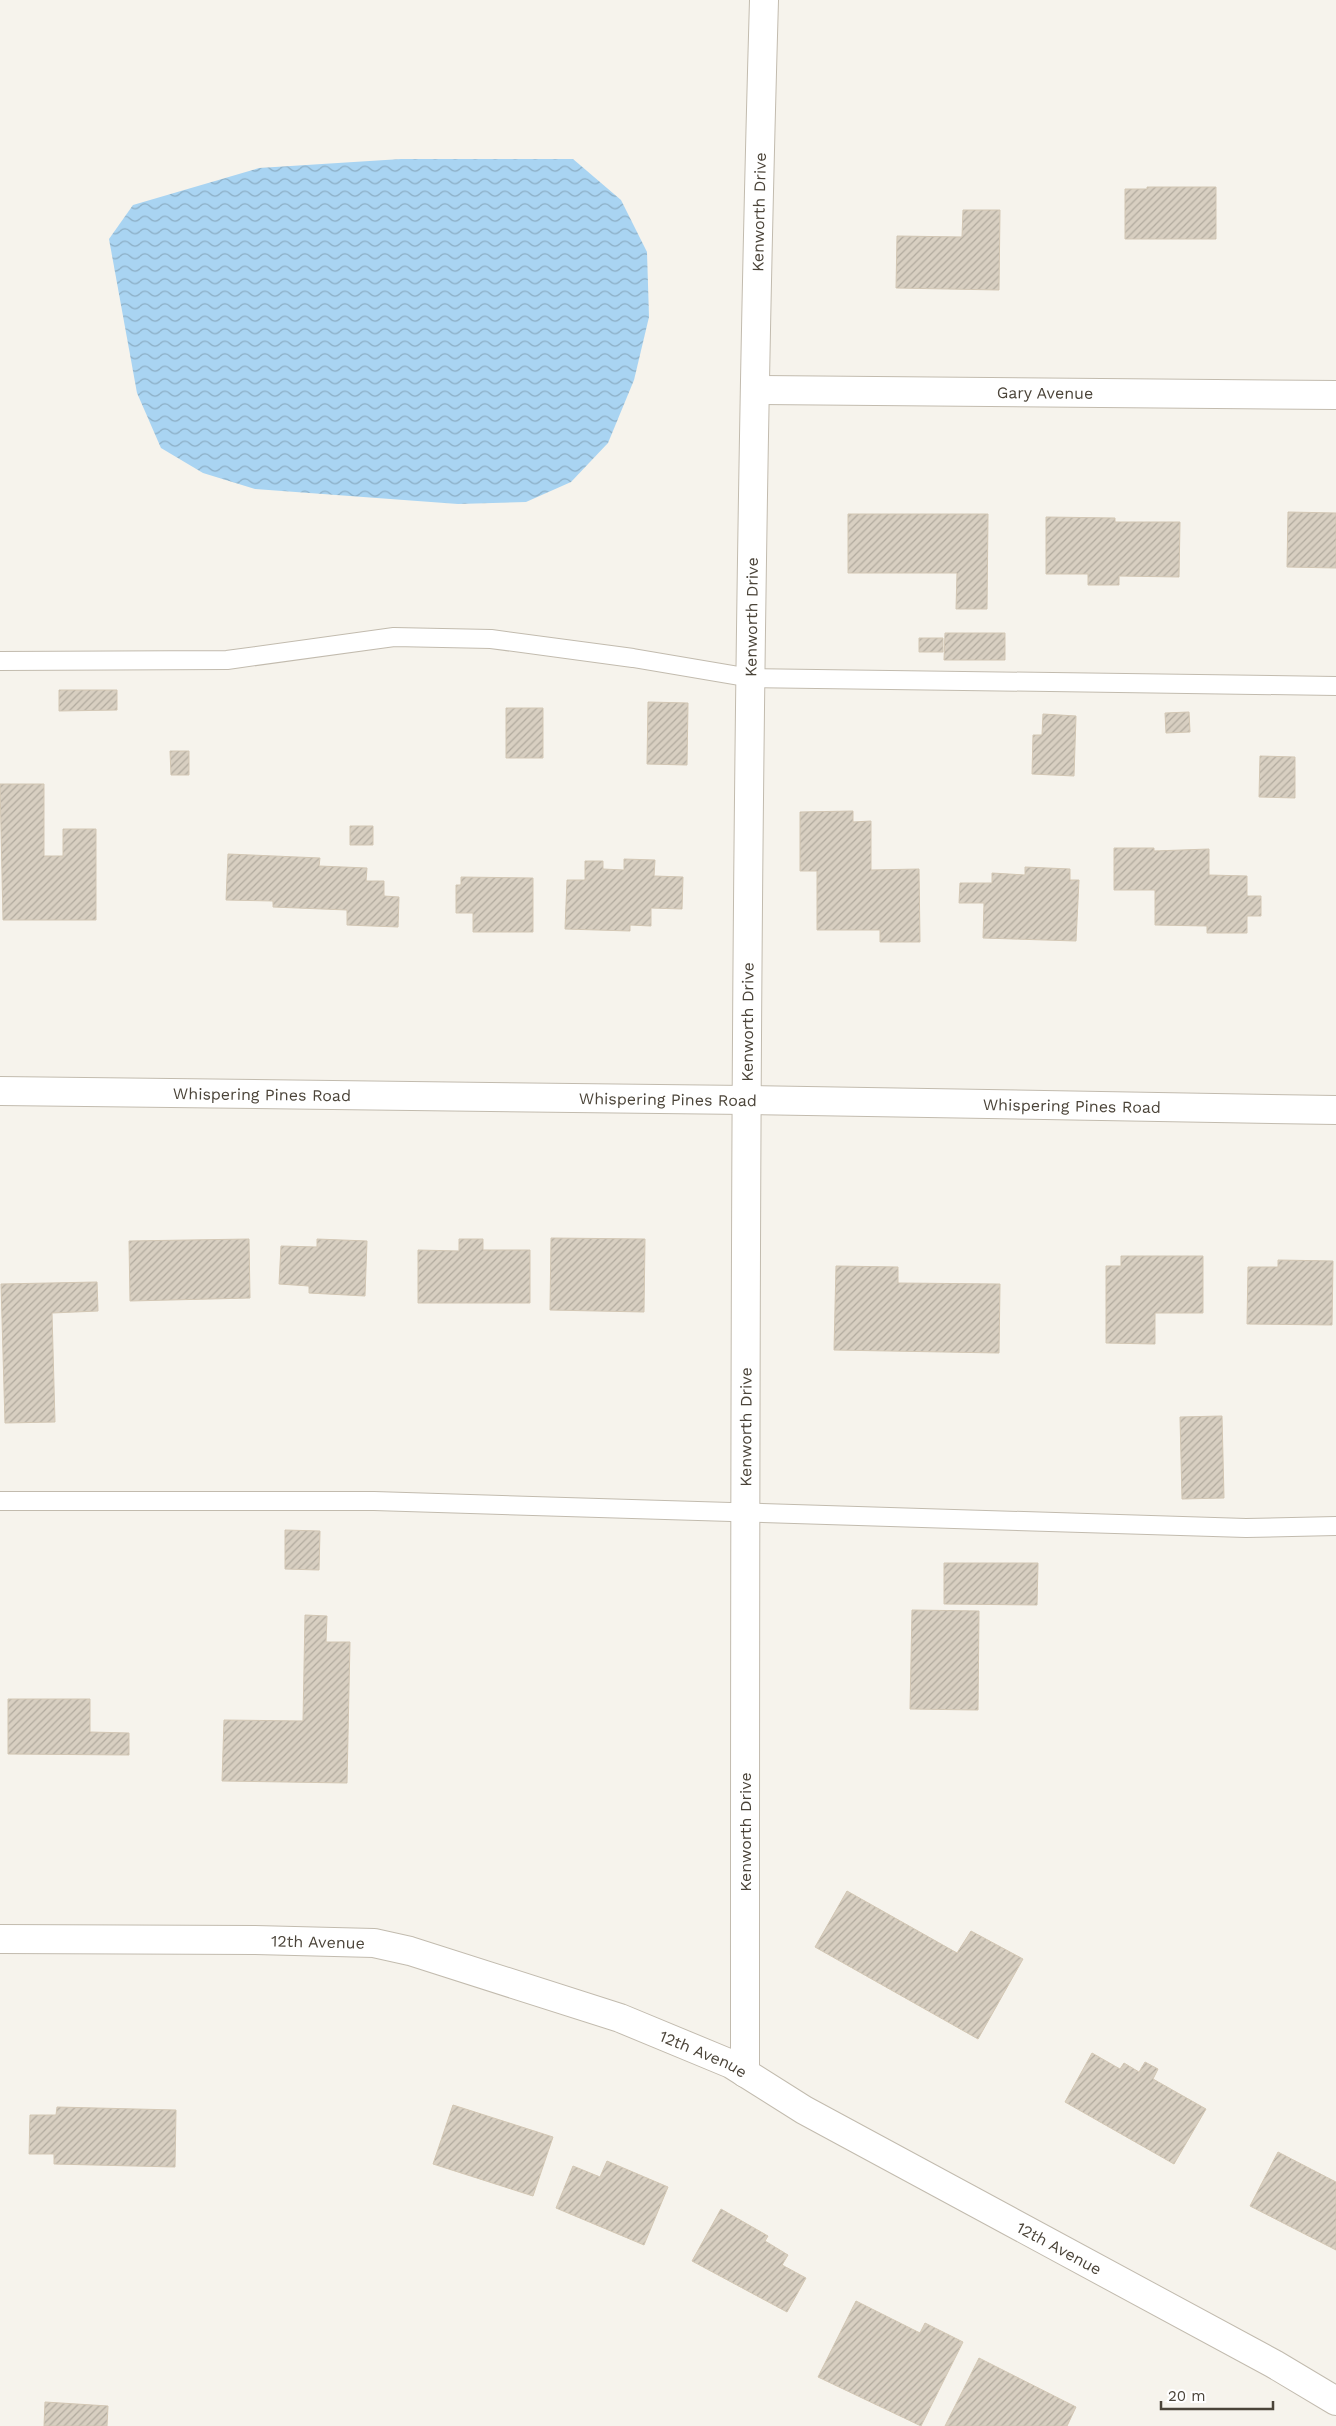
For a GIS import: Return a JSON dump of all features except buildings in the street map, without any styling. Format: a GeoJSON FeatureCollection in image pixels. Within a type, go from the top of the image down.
{"type":"FeatureCollection","features":[{"type":"Feature","properties":{"kind":"street","name":"Kenworth Drive"},"geometry":{"type":"LineString","coordinates":[[746,2073],[746,1100],[754,390],[764,0]]}},
{"type":"Feature","properties":{"kind":"street","name":"Gary Avenue"},"geometry":{"type":"LineString","coordinates":[[754,390],[1336,395]]}},
{"type":"Feature","properties":{"kind":"street","name":"Whispering Pines Road"},"geometry":{"type":"LineString","coordinates":[[0,1091],[746,1100],[1336,1110]]}},
{"type":"Feature","properties":{"kind":"street","name":"12th Avenue"},"geometry":{"type":"LineString","coordinates":[[0,1939],[255,1940],[374,1943],[410,1951],[620,2018],[731,2064],[804,2110],[1265,2360],[1336,2401]]}},
{"type":"Feature","properties":{"kind":"lane"},"geometry":{"type":"LineString","coordinates":[[0,662],[227,660],[394,637],[491,639],[633,658],[751,678],[1336,686]]}},
{"type":"Feature","properties":{"kind":"lane"},"geometry":{"type":"LineString","coordinates":[[0,1501],[374,1501],[745,1511],[1206,1527],[1336,1526]]}},
{"type":"Feature","properties":{"kind":"water"},"geometry":{"type":"Polygon","coordinates":[[[401,159],[573,159],[621,200],[647,252],[649,317],[634,380],[608,443],[571,482],[526,502],[458,504],[255,489],[203,473],[161,448],[137,393],[109,239],[133,205],[259,168],[401,159]]]}}]}
